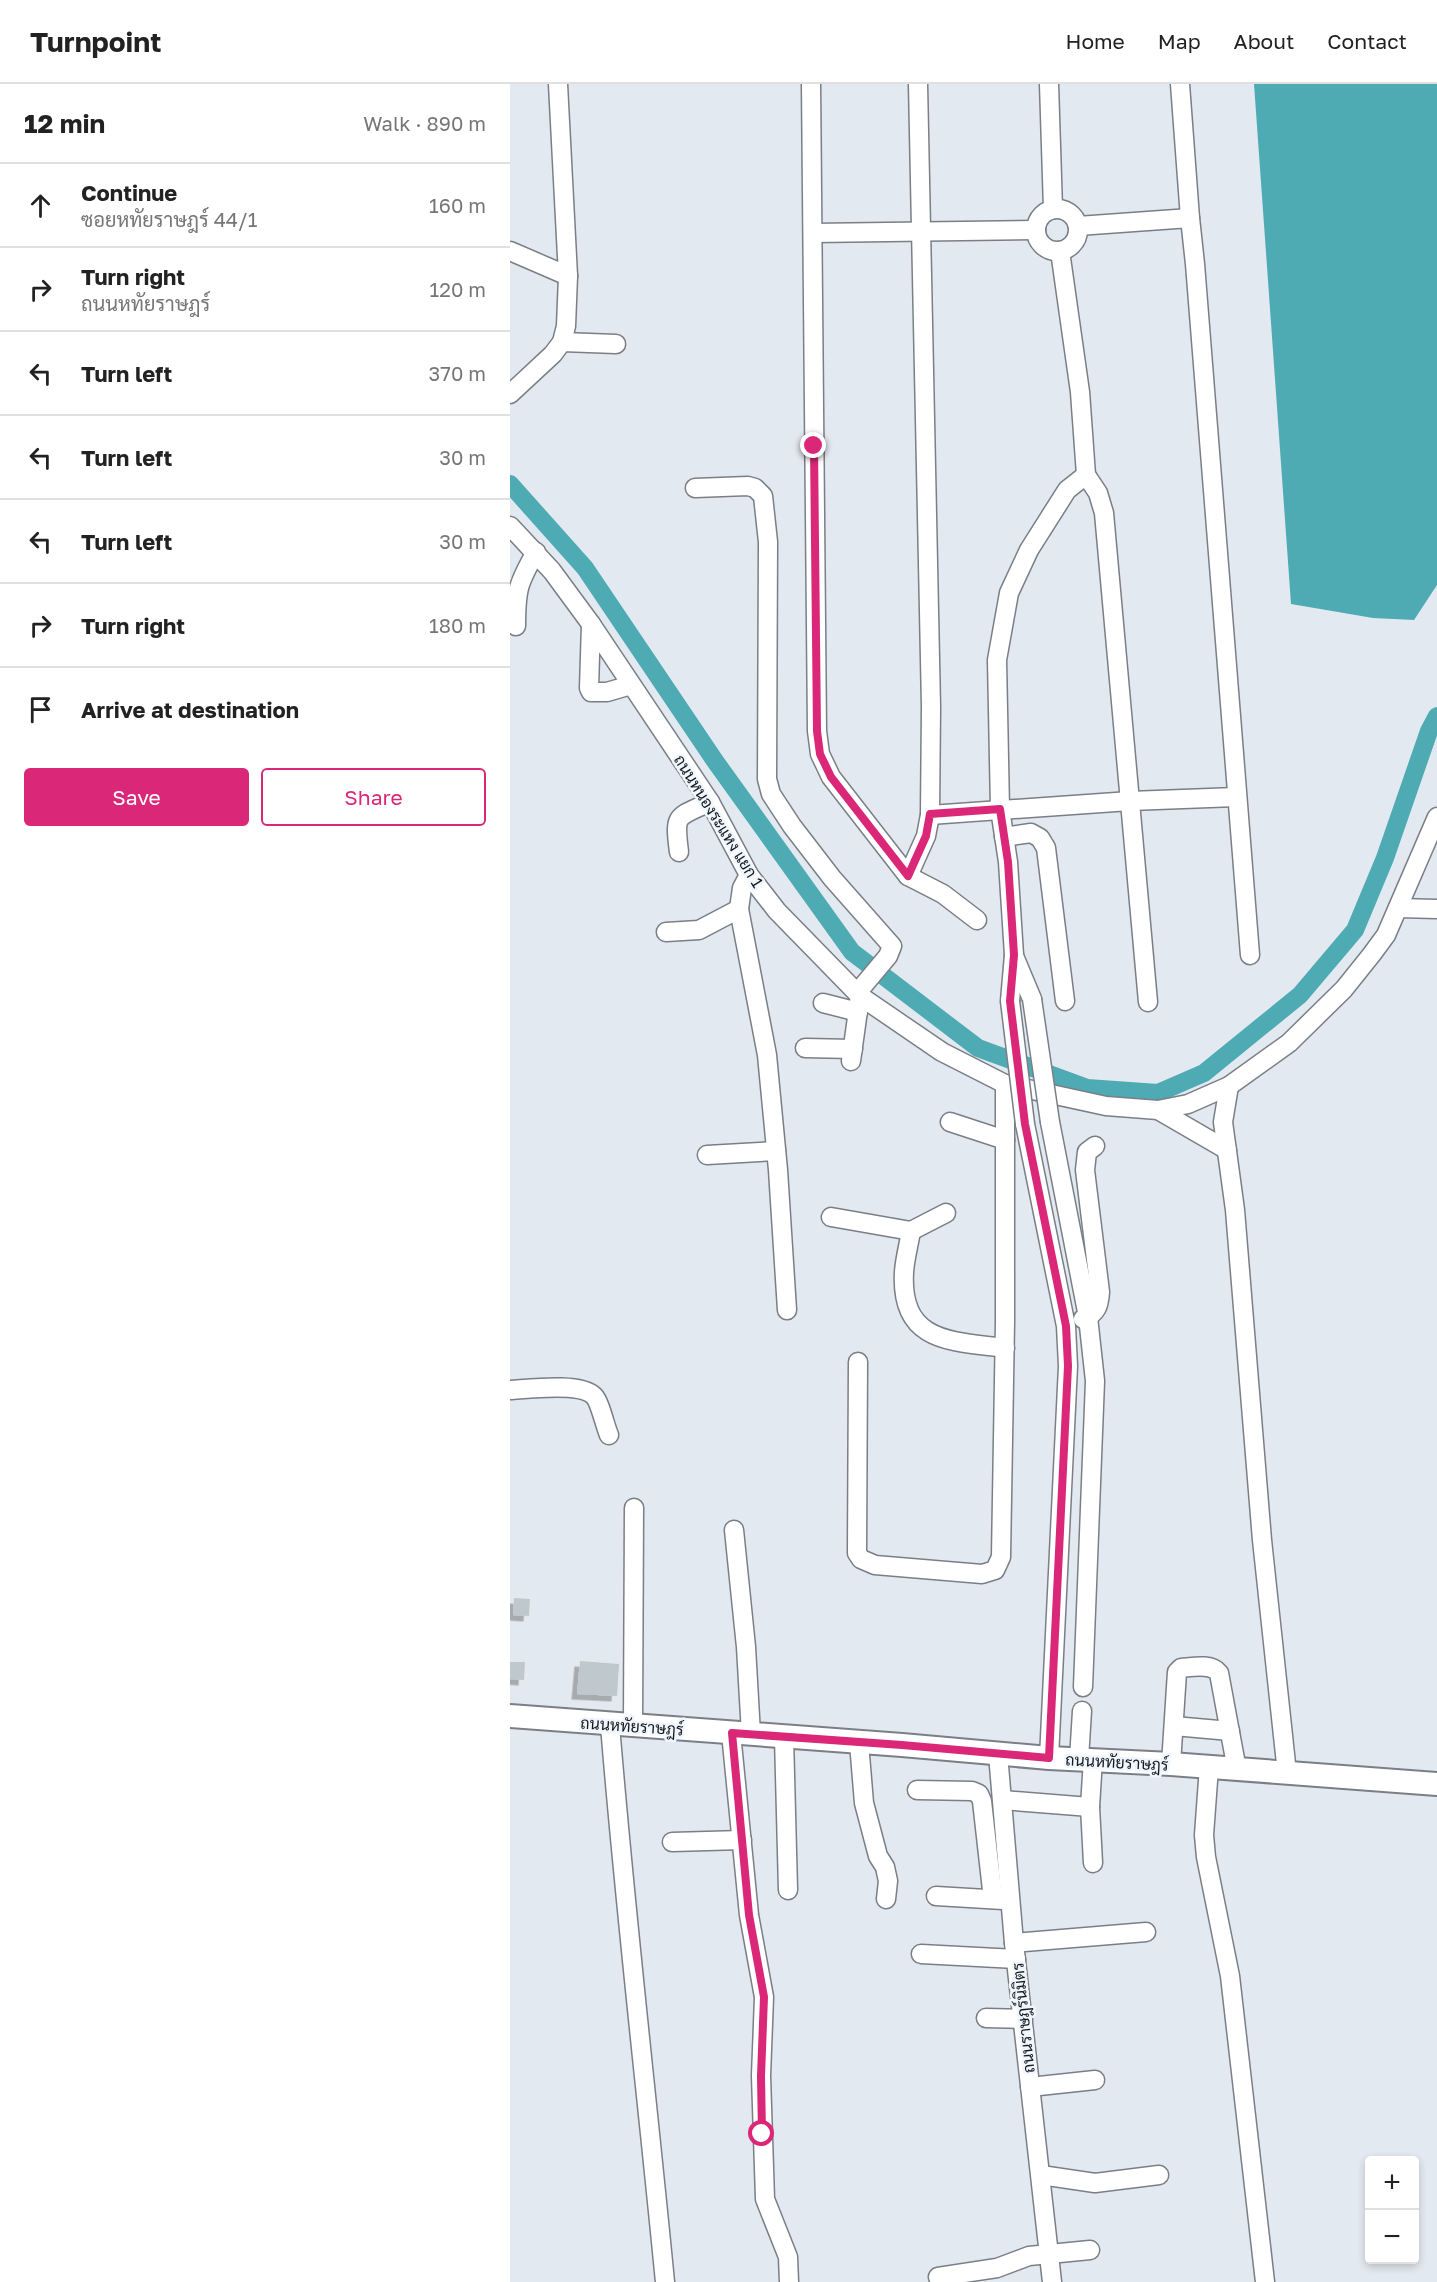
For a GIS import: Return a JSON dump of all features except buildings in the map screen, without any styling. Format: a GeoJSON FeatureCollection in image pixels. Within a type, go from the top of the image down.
{"type":"FeatureCollection","features":[{"type":"Feature","properties":{"kind":"main road","name":"ถนนหทัยราษฎร์"},"geometry":{"type":"LineString","coordinates":[[510,1716],[1049,1758],[1171,1764],[1437,1784]]}},
{"type":"Feature","properties":{"kind":"street"},"geometry":{"type":"LineString","coordinates":[[510,394],[553,354],[562,342],[566,326],[568,276],[558,84]]}},
{"type":"Feature","properties":{"kind":"street"},"geometry":{"type":"LineString","coordinates":[[812,84],[817,731],[820,754],[831,777],[908,876],[943,894],[977,920]]}},
{"type":"Feature","properties":{"kind":"street"},"geometry":{"type":"LineString","coordinates":[[908,876],[926,836],[930,814],[931,707],[918,84]]}},
{"type":"Feature","properties":{"kind":"street"},"geometry":{"type":"LineString","coordinates":[[1049,84],[1053,209]]}},
{"type":"Feature","properties":{"kind":"street"},"geometry":{"type":"LineString","coordinates":[[1180,84],[1250,955]]}},
{"type":"Feature","properties":{"kind":"street"},"geometry":{"type":"LineString","coordinates":[[1053,209],[1068,211],[1078,226],[1077,237],[1073,244],[1060,251],[1053,251],[1040,243],[1036,230],[1041,216],[1053,209]]}},
{"type":"Feature","properties":{"kind":"street"},"geometry":{"type":"LineString","coordinates":[[1078,226],[1190,218]]}},
{"type":"Feature","properties":{"kind":"street"},"geometry":{"type":"LineString","coordinates":[[813,233],[1036,230]]}},
{"type":"Feature","properties":{"kind":"street"},"geometry":{"type":"LineString","coordinates":[[510,251],[568,276]]}},
{"type":"Feature","properties":{"kind":"street"},"geometry":{"type":"LineString","coordinates":[[1060,251],[1080,392],[1086,476],[1098,493],[1104,513],[1148,1002]]}},
{"type":"Feature","properties":{"kind":"street"},"geometry":{"type":"LineString","coordinates":[[562,342],[616,345]]}},
{"type":"Feature","properties":{"kind":"street"},"geometry":{"type":"LineString","coordinates":[[1049,1758],[1068,1366],[1066,1326],[1025,1124],[1010,1001],[1014,955],[1008,862],[1000,809],[997,660],[1009,593],[1029,550],[1067,490],[1086,476]]}},
{"type":"Feature","properties":{"kind":"street"},"geometry":{"type":"LineString","coordinates":[[695,488],[748,486],[755,488],[763,496],[768,542],[767,779],[769,787],[792,826],[832,878],[890,943],[892,949],[858,1000],[852,1055],[805,1048]]}},
{"type":"Feature","properties":{"kind":"street","name":"ถนนหนองระแหง แยก 1"},"geometry":{"type":"LineString","coordinates":[[510,526],[536,552],[591,624],[710,802],[749,875],[777,911],[858,1000],[942,1052],[1005,1084],[1106,1106],[1158,1110],[1188,1104],[1229,1086],[1289,1043],[1344,989],[1386,935],[1437,817]]}},
{"type":"Feature","properties":{"kind":"street"},"geometry":{"type":"LineString","coordinates":[[516,626],[516,595],[536,552]]}},
{"type":"Feature","properties":{"kind":"street"},"geometry":{"type":"LineString","coordinates":[[591,624],[589,688],[591,692],[606,692],[631,685]]}},
{"type":"Feature","properties":{"kind":"street"},"geometry":{"type":"LineString","coordinates":[[930,814],[1236,796]]}},
{"type":"Feature","properties":{"kind":"street"},"geometry":{"type":"LineString","coordinates":[[679,852],[677,819],[710,802]]}},
{"type":"Feature","properties":{"kind":"street"},"geometry":{"type":"LineString","coordinates":[[1004,837],[1031,832],[1040,838],[1046,848],[1065,1001]]}},
{"type":"Feature","properties":{"kind":"street"},"geometry":{"type":"LineString","coordinates":[[749,875],[742,888],[739,909],[767,1055],[787,1310]]}},
{"type":"Feature","properties":{"kind":"street"},"geometry":{"type":"LineString","coordinates":[[1398,908],[1437,909]]}},
{"type":"Feature","properties":{"kind":"street"},"geometry":{"type":"LineString","coordinates":[[666,932],[699,930],[739,909]]}},
{"type":"Feature","properties":{"kind":"street"},"geometry":{"type":"LineString","coordinates":[[1014,955],[1032,999],[1050,1122],[1088,1317],[1095,1381],[1083,1687]]}},
{"type":"Feature","properties":{"kind":"street"},"geometry":{"type":"LineString","coordinates":[[823,1004],[858,1000]]}},
{"type":"Feature","properties":{"kind":"street"},"geometry":{"type":"LineString","coordinates":[[858,1362],[857,1553],[861,1559],[875,1564],[982,1574],[995,1570],[1001,1557],[1005,1348],[1005,1084]]}},
{"type":"Feature","properties":{"kind":"street"},"geometry":{"type":"LineString","coordinates":[[1229,1086],[1223,1122],[1235,1210],[1262,1540],[1287,1773]]}},
{"type":"Feature","properties":{"kind":"street"},"geometry":{"type":"LineString","coordinates":[[1158,1110],[1227,1150]]}},
{"type":"Feature","properties":{"kind":"street"},"geometry":{"type":"LineString","coordinates":[[950,1122],[1005,1140]]}},
{"type":"Feature","properties":{"kind":"street"},"geometry":{"type":"LineString","coordinates":[[1066,1326],[1088,1317],[1099,1305],[1100,1292],[1084,1170],[1087,1152],[1095,1146]]}},
{"type":"Feature","properties":{"kind":"street"},"geometry":{"type":"LineString","coordinates":[[707,1155],[776,1151]]}},
{"type":"Feature","properties":{"kind":"street"},"geometry":{"type":"LineString","coordinates":[[831,1218],[911,1231],[946,1213]]}},
{"type":"Feature","properties":{"kind":"street"},"geometry":{"type":"LineString","coordinates":[[911,1231],[904,1272],[906,1300],[914,1320],[925,1331],[940,1337],[1005,1348]]}},
{"type":"Feature","properties":{"kind":"street"},"geometry":{"type":"LineString","coordinates":[[510,1390],[566,1387],[584,1390],[594,1396],[609,1435]]}},
{"type":"Feature","properties":{"kind":"street"},"geometry":{"type":"LineString","coordinates":[[633,1726],[634,1508]]}},
{"type":"Feature","properties":{"kind":"street"},"geometry":{"type":"LineString","coordinates":[[734,1530],[746,1647],[741,1734],[742,1840],[749,1915],[764,1997],[761,2076],[765,2199],[788,2257],[789,2282]]}},
{"type":"Feature","properties":{"kind":"street"},"geometry":{"type":"LineString","coordinates":[[1053,1664],[1084,1664]]}},
{"type":"Feature","properties":{"kind":"street"},"geometry":{"type":"LineString","coordinates":[[1171,1764],[1177,1672],[1181,1668],[1209,1667],[1218,1673],[1237,1770]]}},
{"type":"Feature","properties":{"kind":"street"},"geometry":{"type":"LineString","coordinates":[[1082,1712],[1093,1863]]}},
{"type":"Feature","properties":{"kind":"street"},"geometry":{"type":"LineString","coordinates":[[610,1725],[626,1912],[665,2282]]}},
{"type":"Feature","properties":{"kind":"street"},"geometry":{"type":"LineString","coordinates":[[1174,1726],[1230,1731]]}},
{"type":"Feature","properties":{"kind":"street"},"geometry":{"type":"LineString","coordinates":[[784,1737],[788,1890]]}},
{"type":"Feature","properties":{"kind":"street"},"geometry":{"type":"LineString","coordinates":[[859,1743],[864,1803],[878,1856],[885,1867],[888,1881],[886,1899]]}},
{"type":"Feature","properties":{"kind":"street","name":"ถนนราษฎร์นิมิตร"},"geometry":{"type":"LineString","coordinates":[[998,1754],[1002,1800],[1002,1900],[1015,1951],[1052,2282]]}},
{"type":"Feature","properties":{"kind":"street"},"geometry":{"type":"LineString","coordinates":[[1209,1767],[1204,1835],[1206,1857],[1230,1976],[1265,2282]]}},
{"type":"Feature","properties":{"kind":"street"},"geometry":{"type":"LineString","coordinates":[[917,1791],[972,1791],[979,1794],[1002,1900],[936,1896]]}},
{"type":"Feature","properties":{"kind":"street"},"geometry":{"type":"LineString","coordinates":[[1002,1800],[1090,1807]]}},
{"type":"Feature","properties":{"kind":"street"},"geometry":{"type":"LineString","coordinates":[[672,1842],[742,1840]]}},
{"type":"Feature","properties":{"kind":"street"},"geometry":{"type":"LineString","coordinates":[[921,1954],[1015,1951],[1146,1932]]}},
{"type":"Feature","properties":{"kind":"street"},"geometry":{"type":"LineString","coordinates":[[986,2018],[1023,2019]]}},
{"type":"Feature","properties":{"kind":"street"},"geometry":{"type":"LineString","coordinates":[[1030,2087],[1095,2080]]}},
{"type":"Feature","properties":{"kind":"street"},"geometry":{"type":"LineString","coordinates":[[1041,2175],[1095,2183],[1159,2175]]}},
{"type":"Feature","properties":{"kind":"street"},"geometry":{"type":"LineString","coordinates":[[938,2277],[997,2268],[1029,2256],[1090,2250]]}},
{"type":"Feature","properties":{"kind":"water"},"geometry":{"type":"Polygon","coordinates":[[[1254,84],[1437,84],[1437,585],[1414,620],[1373,618],[1291,604],[1254,84]]]}},
{"type":"Feature","properties":{"kind":"waterway"},"geometry":{"type":"LineString","coordinates":[[510,484],[585,568],[715,761],[852,952],[978,1048],[1087,1088],[1158,1093],[1204,1073],[1300,995],[1355,930],[1385,858],[1429,731],[1437,716]]}},
{"type":"Feature","properties":{"kind":"route"},"geometry":{"type":"LineString","coordinates":[[762,2134],[761,2076],[764,1997],[749,1915],[732,1733],[1049,1758],[1068,1366],[1066,1326],[1025,1124],[1010,1001],[1014,955],[1008,862],[1000,809],[930,814],[926,836],[908,876],[831,777],[820,754],[817,731],[814,446]]}}]}
